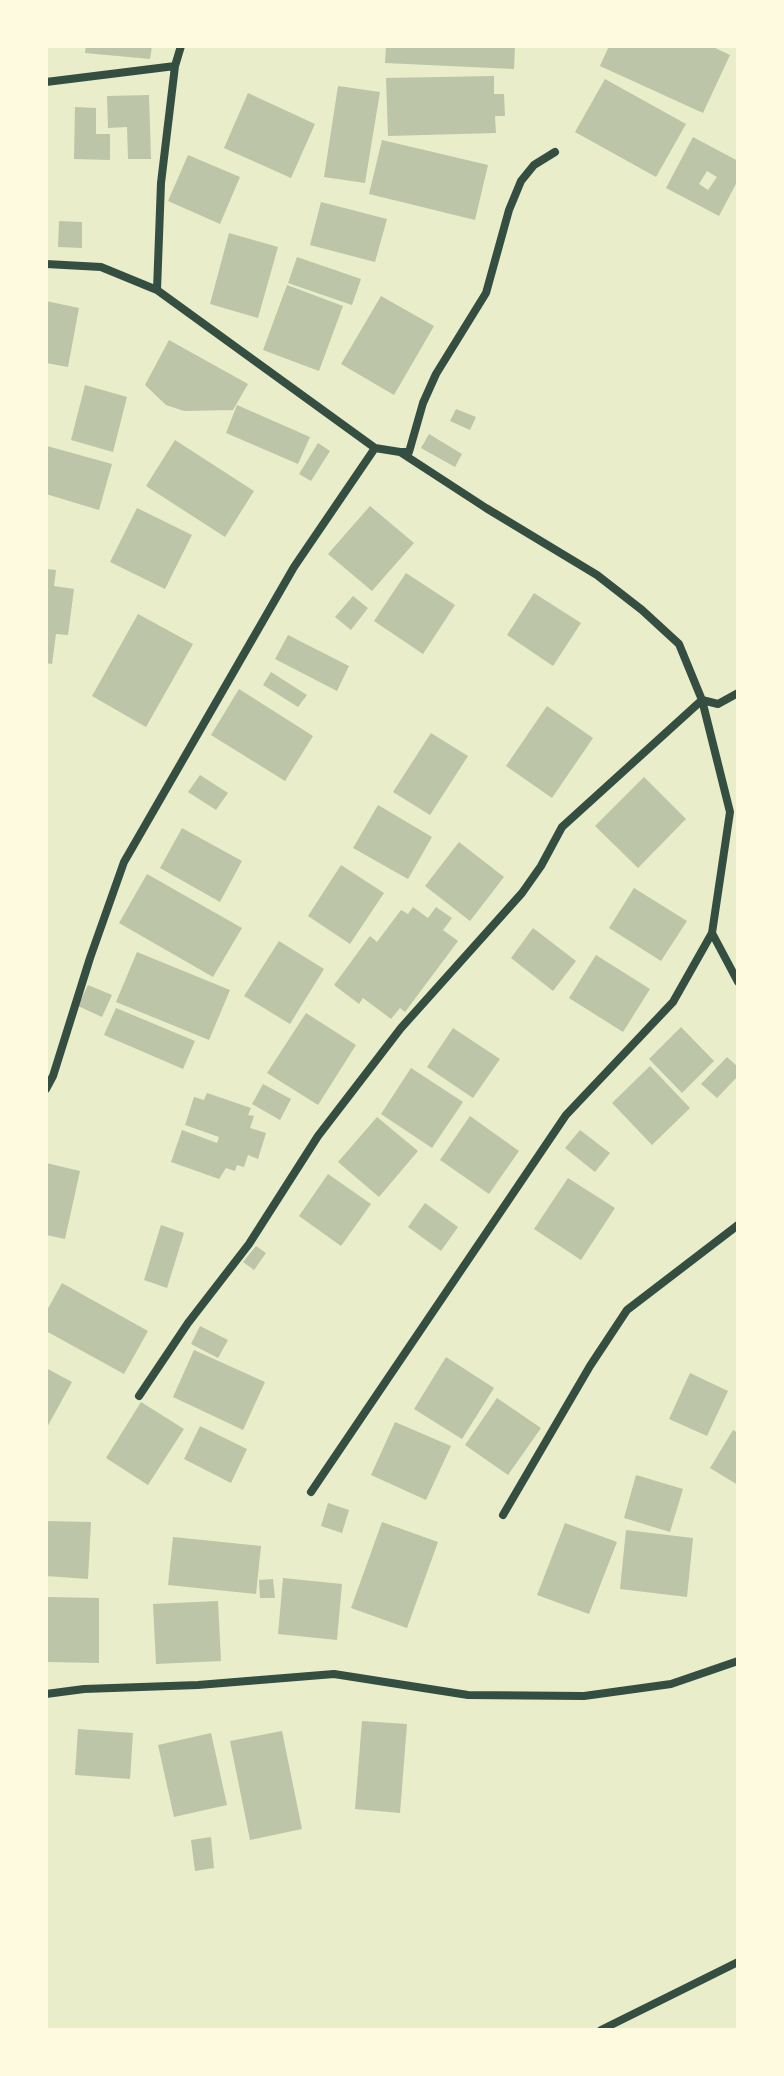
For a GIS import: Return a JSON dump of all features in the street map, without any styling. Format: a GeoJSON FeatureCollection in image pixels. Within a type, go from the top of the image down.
{"type":"FeatureCollection","features":[{"type":"Feature","properties":{"kind":"street"},"geometry":{"type":"LineString","coordinates":[[157,290],[161,183],[175,66],[181,46]]}},
{"type":"Feature","properties":{"kind":"street"},"geometry":{"type":"LineString","coordinates":[[46,82],[175,66]]}},
{"type":"Feature","properties":{"kind":"street"},"geometry":{"type":"LineString","coordinates":[[46,264],[101,267],[157,290],[375,448],[409,452],[423,403],[436,374],[486,293],[509,210],[521,181],[534,165],[555,152]]}},
{"type":"Feature","properties":{"kind":"street"},"geometry":{"type":"LineString","coordinates":[[46,1089],[124,862],[294,567],[375,448]]}},
{"type":"Feature","properties":{"kind":"street"},"geometry":{"type":"LineString","coordinates":[[311,1492],[566,1115],[673,1002],[712,933],[730,812],[702,700],[679,644],[597,575],[400,452]]}},
{"type":"Feature","properties":{"kind":"street"},"geometry":{"type":"LineString","coordinates":[[702,700],[718,704],[738,693]]}},
{"type":"Feature","properties":{"kind":"street"},"geometry":{"type":"LineString","coordinates":[[139,1396],[188,1323],[249,1244],[318,1136],[401,1028],[522,893],[562,827],[702,700]]}},
{"type":"Feature","properties":{"kind":"street"},"geometry":{"type":"LineString","coordinates":[[712,933],[738,982]]}},
{"type":"Feature","properties":{"kind":"street"},"geometry":{"type":"LineString","coordinates":[[503,1515],[590,1366],[627,1310],[738,1225]]}},
{"type":"Feature","properties":{"kind":"street"},"geometry":{"type":"LineString","coordinates":[[46,1694],[334,1674],[468,1695],[584,1696],[671,1684],[738,1661]]}},
{"type":"Feature","properties":{"kind":"street"},"geometry":{"type":"LineString","coordinates":[[601,2030],[738,1962]]}},
{"type":"Feature","properties":{"kind":"building"},"geometry":{"type":"Polygon","coordinates":[[[86,46],[152,46],[150,59],[85,53],[86,46]]]}},
{"type":"Feature","properties":{"kind":"building"},"geometry":{"type":"Polygon","coordinates":[[[386,46],[510,46],[515,47],[514,69],[385,63],[386,46]]]}},
{"type":"Feature","properties":{"kind":"building"},"geometry":{"type":"Polygon","coordinates":[[[609,46],[711,46],[730,55],[703,113],[600,66],[609,46]]]}},
{"type":"Feature","properties":{"kind":"building"},"geometry":{"type":"Polygon","coordinates":[[[494,76],[494,94],[504,94],[505,116],[495,116],[496,133],[388,136],[386,78],[494,76]]]}},
{"type":"Feature","properties":{"kind":"building"},"geometry":{"type":"Polygon","coordinates":[[[605,79],[686,124],[656,177],[575,132],[605,79]]]}},
{"type":"Feature","properties":{"kind":"building"},"geometry":{"type":"Polygon","coordinates":[[[338,86],[380,92],[365,183],[324,177],[338,86]]]}},
{"type":"Feature","properties":{"kind":"building"},"geometry":{"type":"Polygon","coordinates":[[[248,93],[315,124],[291,178],[224,148],[248,93]]]}},
{"type":"Feature","properties":{"kind":"building"},"geometry":{"type":"Polygon","coordinates":[[[149,95],[151,159],[128,159],[127,127],[108,128],[107,96],[149,95]]]}},
{"type":"Feature","properties":{"kind":"building"},"geometry":{"type":"Polygon","coordinates":[[[75,107],[96,108],[96,134],[110,134],[110,160],[74,159],[75,107]]]}},
{"type":"Feature","properties":{"kind":"building"},"geometry":{"type":"Polygon","coordinates":[[[693,137],[738,161],[738,180],[719,216],[666,188],[693,137]],[[707,171],[699,184],[708,190],[717,177],[707,171]]]}},
{"type":"Feature","properties":{"kind":"building"},"geometry":{"type":"Polygon","coordinates":[[[382,140],[488,165],[475,220],[369,194],[382,140]]]}},
{"type":"Feature","properties":{"kind":"building"},"geometry":{"type":"Polygon","coordinates":[[[188,155],[240,177],[220,224],[168,201],[188,155]]]}},
{"type":"Feature","properties":{"kind":"building"},"geometry":{"type":"Polygon","coordinates":[[[321,202],[387,219],[375,262],[310,245],[321,202]]]}},
{"type":"Feature","properties":{"kind":"building"},"geometry":{"type":"Polygon","coordinates":[[[59,221],[82,222],[82,248],[58,247],[59,221]]]}},
{"type":"Feature","properties":{"kind":"building"},"geometry":{"type":"Polygon","coordinates":[[[229,233],[278,247],[258,318],[210,304],[229,233]]]}},
{"type":"Feature","properties":{"kind":"building"},"geometry":{"type":"Polygon","coordinates":[[[297,257],[361,279],[352,305],[288,283],[297,257]]]}},
{"type":"Feature","properties":{"kind":"building"},"geometry":{"type":"Polygon","coordinates":[[[287,285],[343,306],[319,371],[263,350],[287,285]]]}},
{"type":"Feature","properties":{"kind":"building"},"geometry":{"type":"Polygon","coordinates":[[[381,296],[434,326],[394,395],[341,364],[381,296]]]}},
{"type":"Feature","properties":{"kind":"building"},"geometry":{"type":"Polygon","coordinates":[[[46,301],[79,308],[68,367],[46,363],[46,301]]]}},
{"type":"Feature","properties":{"kind":"building"},"geometry":{"type":"Polygon","coordinates":[[[169,340],[248,384],[233,410],[184,411],[166,405],[145,385],[169,340]]]}},
{"type":"Feature","properties":{"kind":"building"},"geometry":{"type":"Polygon","coordinates":[[[85,385],[127,397],[113,452],[71,440],[85,385]]]}},
{"type":"Feature","properties":{"kind":"building"},"geometry":{"type":"Polygon","coordinates":[[[237,405],[310,437],[298,464],[226,433],[237,405]]]}},
{"type":"Feature","properties":{"kind":"building"},"geometry":{"type":"Polygon","coordinates":[[[456,409],[476,417],[470,430],[450,421],[456,409]]]}},
{"type":"Feature","properties":{"kind":"building"},"geometry":{"type":"Polygon","coordinates":[[[429,434],[462,454],[455,467],[421,448],[429,434]]]}},
{"type":"Feature","properties":{"kind":"building"},"geometry":{"type":"Polygon","coordinates":[[[175,440],[254,491],[225,537],[146,486],[175,440]]]}},
{"type":"Feature","properties":{"kind":"building"},"geometry":{"type":"Polygon","coordinates":[[[318,443],[330,451],[311,481],[299,474],[318,443]]]}},
{"type":"Feature","properties":{"kind":"building"},"geometry":{"type":"Polygon","coordinates":[[[47,446],[112,464],[99,510],[46,494],[47,446]]]}},
{"type":"Feature","properties":{"kind":"building"},"geometry":{"type":"Polygon","coordinates":[[[370,506],[414,543],[372,591],[328,554],[370,506]]]}},
{"type":"Feature","properties":{"kind":"building"},"geometry":{"type":"Polygon","coordinates":[[[137,508],[192,535],[165,589],[110,562],[137,508]]]}},
{"type":"Feature","properties":{"kind":"building"},"geometry":{"type":"Polygon","coordinates":[[[46,569],[56,570],[54,586],[74,589],[68,635],[56,634],[52,664],[46,663],[46,569]]]}},
{"type":"Feature","properties":{"kind":"building"},"geometry":{"type":"Polygon","coordinates":[[[406,573],[455,605],[423,654],[374,621],[406,573]]]}},
{"type":"Feature","properties":{"kind":"building"},"geometry":{"type":"Polygon","coordinates":[[[534,593],[581,623],[553,666],[507,635],[534,593]]]}},
{"type":"Feature","properties":{"kind":"building"},"geometry":{"type":"Polygon","coordinates":[[[353,596],[368,608],[351,630],[335,617],[353,596]]]}},
{"type":"Feature","properties":{"kind":"building"},"geometry":{"type":"Polygon","coordinates":[[[138,614],[193,644],[146,727],[92,696],[138,614]]]}},
{"type":"Feature","properties":{"kind":"building"},"geometry":{"type":"Polygon","coordinates":[[[288,635],[349,666],[337,691],[275,659],[288,635]]]}},
{"type":"Feature","properties":{"kind":"building"},"geometry":{"type":"Polygon","coordinates":[[[271,672],[307,695],[298,707],[263,685],[271,672]]]}},
{"type":"Feature","properties":{"kind":"building"},"geometry":{"type":"Polygon","coordinates":[[[239,689],[313,736],[285,781],[211,735],[239,689]]]}},
{"type":"Feature","properties":{"kind":"building"},"geometry":{"type":"Polygon","coordinates":[[[547,706],[593,738],[552,798],[506,766],[547,706]]]}},
{"type":"Feature","properties":{"kind":"building"},"geometry":{"type":"Polygon","coordinates":[[[431,733],[468,756],[430,815],[393,792],[431,733]]]}},
{"type":"Feature","properties":{"kind":"building"},"geometry":{"type":"Polygon","coordinates":[[[200,775],[228,793],[216,810],[188,792],[200,775]]]}},
{"type":"Feature","properties":{"kind":"building"},"geometry":{"type":"Polygon","coordinates":[[[644,777],[686,819],[638,868],[595,826],[644,777]]]}},
{"type":"Feature","properties":{"kind":"building"},"geometry":{"type":"Polygon","coordinates":[[[378,805],[432,837],[408,879],[353,848],[378,805]]]}},
{"type":"Feature","properties":{"kind":"building"},"geometry":{"type":"Polygon","coordinates":[[[182,828],[242,861],[220,902],[160,868],[182,828]]]}},
{"type":"Feature","properties":{"kind":"building"},"geometry":{"type":"Polygon","coordinates":[[[459,842],[504,877],[470,921],[425,886],[459,842]]]}},
{"type":"Feature","properties":{"kind":"building"},"geometry":{"type":"Polygon","coordinates":[[[341,865],[384,893],[350,944],[308,916],[341,865]]]}},
{"type":"Feature","properties":{"kind":"building"},"geometry":{"type":"Polygon","coordinates":[[[147,874],[242,928],[213,977],[119,923],[147,874]]]}},
{"type":"Feature","properties":{"kind":"building"},"geometry":{"type":"Polygon","coordinates":[[[634,888],[687,921],[661,961],[609,928],[634,888]]]}},
{"type":"Feature","properties":{"kind":"building"},"geometry":{"type":"Polygon","coordinates":[[[413,907],[428,918],[436,907],[452,918],[443,930],[458,941],[405,1012],[400,1008],[391,1019],[363,998],[359,1004],[334,985],[370,936],[377,942],[401,910],[408,914],[413,907]]]}},
{"type":"Feature","properties":{"kind":"building"},"geometry":{"type":"Polygon","coordinates":[[[533,928],[576,961],[553,991],[511,958],[533,928]]]}},
{"type":"Feature","properties":{"kind":"building"},"geometry":{"type":"Polygon","coordinates":[[[279,941],[324,969],[290,1024],[244,996],[279,941]]]}},
{"type":"Feature","properties":{"kind":"building"},"geometry":{"type":"Polygon","coordinates":[[[137,952],[230,990],[209,1040],[116,1002],[137,952]]]}},
{"type":"Feature","properties":{"kind":"building"},"geometry":{"type":"Polygon","coordinates":[[[596,955],[650,989],[623,1032],[569,998],[596,955]]]}},
{"type":"Feature","properties":{"kind":"building"},"geometry":{"type":"Polygon","coordinates":[[[88,985],[112,995],[102,1017],[78,1006],[88,985]]]}},
{"type":"Feature","properties":{"kind":"building"},"geometry":{"type":"Polygon","coordinates":[[[116,1008],[195,1041],[183,1069],[104,1035],[116,1008]]]}},
{"type":"Feature","properties":{"kind":"building"},"geometry":{"type":"Polygon","coordinates":[[[306,1013],[356,1045],[318,1105],[267,1073],[306,1013]]]}},
{"type":"Feature","properties":{"kind":"building"},"geometry":{"type":"Polygon","coordinates":[[[681,1027],[714,1061],[682,1093],[649,1059],[681,1027]]]}},
{"type":"Feature","properties":{"kind":"building"},"geometry":{"type":"Polygon","coordinates":[[[453,1028],[500,1059],[473,1098],[427,1067],[453,1028]]]}},
{"type":"Feature","properties":{"kind":"building"},"geometry":{"type":"Polygon","coordinates":[[[727,1057],[738,1067],[738,1076],[717,1098],[701,1084],[727,1057]]]}},
{"type":"Feature","properties":{"kind":"building"},"geometry":{"type":"Polygon","coordinates":[[[650,1066],[690,1108],[652,1145],[612,1103],[650,1066]]]}},
{"type":"Feature","properties":{"kind":"building"},"geometry":{"type":"Polygon","coordinates":[[[411,1068],[463,1102],[432,1148],[381,1114],[411,1068]]]}},
{"type":"Feature","properties":{"kind":"building"},"geometry":{"type":"Polygon","coordinates":[[[263,1084],[291,1099],[280,1120],[252,1104],[263,1084]]]}},
{"type":"Feature","properties":{"kind":"building"},"geometry":{"type":"Polygon","coordinates":[[[207,1093],[251,1108],[248,1115],[254,1116],[250,1128],[266,1133],[258,1159],[248,1155],[244,1167],[237,1165],[235,1171],[226,1168],[219,1179],[171,1162],[182,1130],[217,1143],[219,1137],[185,1125],[194,1097],[204,1100],[207,1093]]]}},
{"type":"Feature","properties":{"kind":"building"},"geometry":{"type":"Polygon","coordinates":[[[470,1116],[519,1151],[489,1194],[440,1160],[470,1116]]]}},
{"type":"Feature","properties":{"kind":"building"},"geometry":{"type":"Polygon","coordinates":[[[377,1117],[418,1151],[379,1197],[338,1162],[377,1117]]]}},
{"type":"Feature","properties":{"kind":"building"},"geometry":{"type":"Polygon","coordinates":[[[580,1130],[610,1153],[595,1172],[565,1148],[580,1130]]]}},
{"type":"Feature","properties":{"kind":"building"},"geometry":{"type":"Polygon","coordinates":[[[46,1163],[80,1171],[65,1239],[46,1235],[46,1163]]]}},
{"type":"Feature","properties":{"kind":"building"},"geometry":{"type":"Polygon","coordinates":[[[328,1174],[371,1204],[341,1246],[299,1216],[328,1174]]]}},
{"type":"Feature","properties":{"kind":"building"},"geometry":{"type":"Polygon","coordinates":[[[568,1178],[615,1208],[581,1260],[534,1229],[568,1178]]]}},
{"type":"Feature","properties":{"kind":"building"},"geometry":{"type":"Polygon","coordinates":[[[425,1203],[458,1227],[441,1251],[408,1227],[425,1203]]]}},
{"type":"Feature","properties":{"kind":"building"},"geometry":{"type":"Polygon","coordinates":[[[161,1225],[184,1233],[167,1288],[144,1280],[161,1225]]]}},
{"type":"Feature","properties":{"kind":"building"},"geometry":{"type":"Polygon","coordinates":[[[256,1246],[266,1253],[254,1270],[243,1262],[256,1246]]]}},
{"type":"Feature","properties":{"kind":"building"},"geometry":{"type":"Polygon","coordinates":[[[62,1283],[148,1331],[124,1374],[46,1331],[46,1312],[62,1283]]]}},
{"type":"Feature","properties":{"kind":"building"},"geometry":{"type":"Polygon","coordinates":[[[200,1326],[228,1340],[218,1358],[191,1344],[200,1326]]]}},
{"type":"Feature","properties":{"kind":"building"},"geometry":{"type":"Polygon","coordinates":[[[194,1350],[265,1382],[243,1430],[173,1397],[194,1350]]]}},
{"type":"Feature","properties":{"kind":"building"},"geometry":{"type":"Polygon","coordinates":[[[446,1357],[494,1388],[462,1439],[414,1409],[446,1357]]]}},
{"type":"Feature","properties":{"kind":"building"},"geometry":{"type":"Polygon","coordinates":[[[46,1368],[72,1382],[46,1429],[46,1368]]]}},
{"type":"Feature","properties":{"kind":"building"},"geometry":{"type":"Polygon","coordinates":[[[690,1373],[728,1391],[707,1436],[669,1419],[690,1373]]]}},
{"type":"Feature","properties":{"kind":"building"},"geometry":{"type":"Polygon","coordinates":[[[497,1398],[541,1428],[508,1475],[465,1445],[497,1398]]]}},
{"type":"Feature","properties":{"kind":"building"},"geometry":{"type":"Polygon","coordinates":[[[141,1402],[184,1429],[148,1485],[106,1458],[141,1402]]]}},
{"type":"Feature","properties":{"kind":"building"},"geometry":{"type":"Polygon","coordinates":[[[395,1422],[451,1446],[426,1500],[371,1475],[395,1422]]]}},
{"type":"Feature","properties":{"kind":"building"},"geometry":{"type":"Polygon","coordinates":[[[200,1426],[247,1449],[231,1483],[184,1459],[200,1426]]]}},
{"type":"Feature","properties":{"kind":"building"},"geometry":{"type":"Polygon","coordinates":[[[733,1430],[738,1433],[738,1485],[710,1468],[733,1430]]]}},
{"type":"Feature","properties":{"kind":"building"},"geometry":{"type":"Polygon","coordinates":[[[636,1475],[683,1489],[670,1532],[624,1518],[636,1475]]]}},
{"type":"Feature","properties":{"kind":"building"},"geometry":{"type":"Polygon","coordinates":[[[328,1503],[349,1510],[342,1533],[321,1526],[328,1503]]]}},
{"type":"Feature","properties":{"kind":"building"},"geometry":{"type":"Polygon","coordinates":[[[46,1521],[91,1522],[88,1579],[46,1576],[46,1521]]]}},
{"type":"Feature","properties":{"kind":"building"},"geometry":{"type":"Polygon","coordinates":[[[382,1522],[438,1542],[407,1628],[351,1608],[382,1522]]]}},
{"type":"Feature","properties":{"kind":"building"},"geometry":{"type":"Polygon","coordinates":[[[565,1523],[617,1542],[589,1614],[537,1595],[565,1523]]]}},
{"type":"Feature","properties":{"kind":"building"},"geometry":{"type":"Polygon","coordinates":[[[626,1530],[693,1538],[687,1597],[620,1589],[626,1530]]]}},
{"type":"Feature","properties":{"kind":"building"},"geometry":{"type":"Polygon","coordinates":[[[173,1537],[261,1546],[256,1594],[168,1585],[173,1537]]]}},
{"type":"Feature","properties":{"kind":"building"},"geometry":{"type":"Polygon","coordinates":[[[283,1578],[342,1584],[337,1640],[278,1634],[283,1578]]]}},
{"type":"Feature","properties":{"kind":"building"},"geometry":{"type":"Polygon","coordinates":[[[273,1579],[275,1598],[260,1598],[259,1580],[273,1579]]]}},
{"type":"Feature","properties":{"kind":"building"},"geometry":{"type":"Polygon","coordinates":[[[48,1597],[99,1598],[99,1663],[48,1662],[48,1597]]]}},
{"type":"Feature","properties":{"kind":"building"},"geometry":{"type":"Polygon","coordinates":[[[218,1601],[221,1661],[156,1664],[153,1604],[218,1601]]]}},
{"type":"Feature","properties":{"kind":"building"},"geometry":{"type":"Polygon","coordinates":[[[362,1721],[407,1724],[400,1813],[355,1809],[362,1721]]]}},
{"type":"Feature","properties":{"kind":"building"},"geometry":{"type":"Polygon","coordinates":[[[78,1729],[133,1733],[130,1779],[75,1775],[78,1729]]]}},
{"type":"Feature","properties":{"kind":"building"},"geometry":{"type":"Polygon","coordinates":[[[282,1731],[302,1829],[250,1840],[230,1741],[282,1731]]]}},
{"type":"Feature","properties":{"kind":"building"},"geometry":{"type":"Polygon","coordinates":[[[211,1733],[227,1805],[174,1817],[158,1745],[211,1733]]]}},
{"type":"Feature","properties":{"kind":"building"},"geometry":{"type":"Polygon","coordinates":[[[211,1837],[214,1868],[195,1871],[191,1840],[211,1837]]]}}]}
